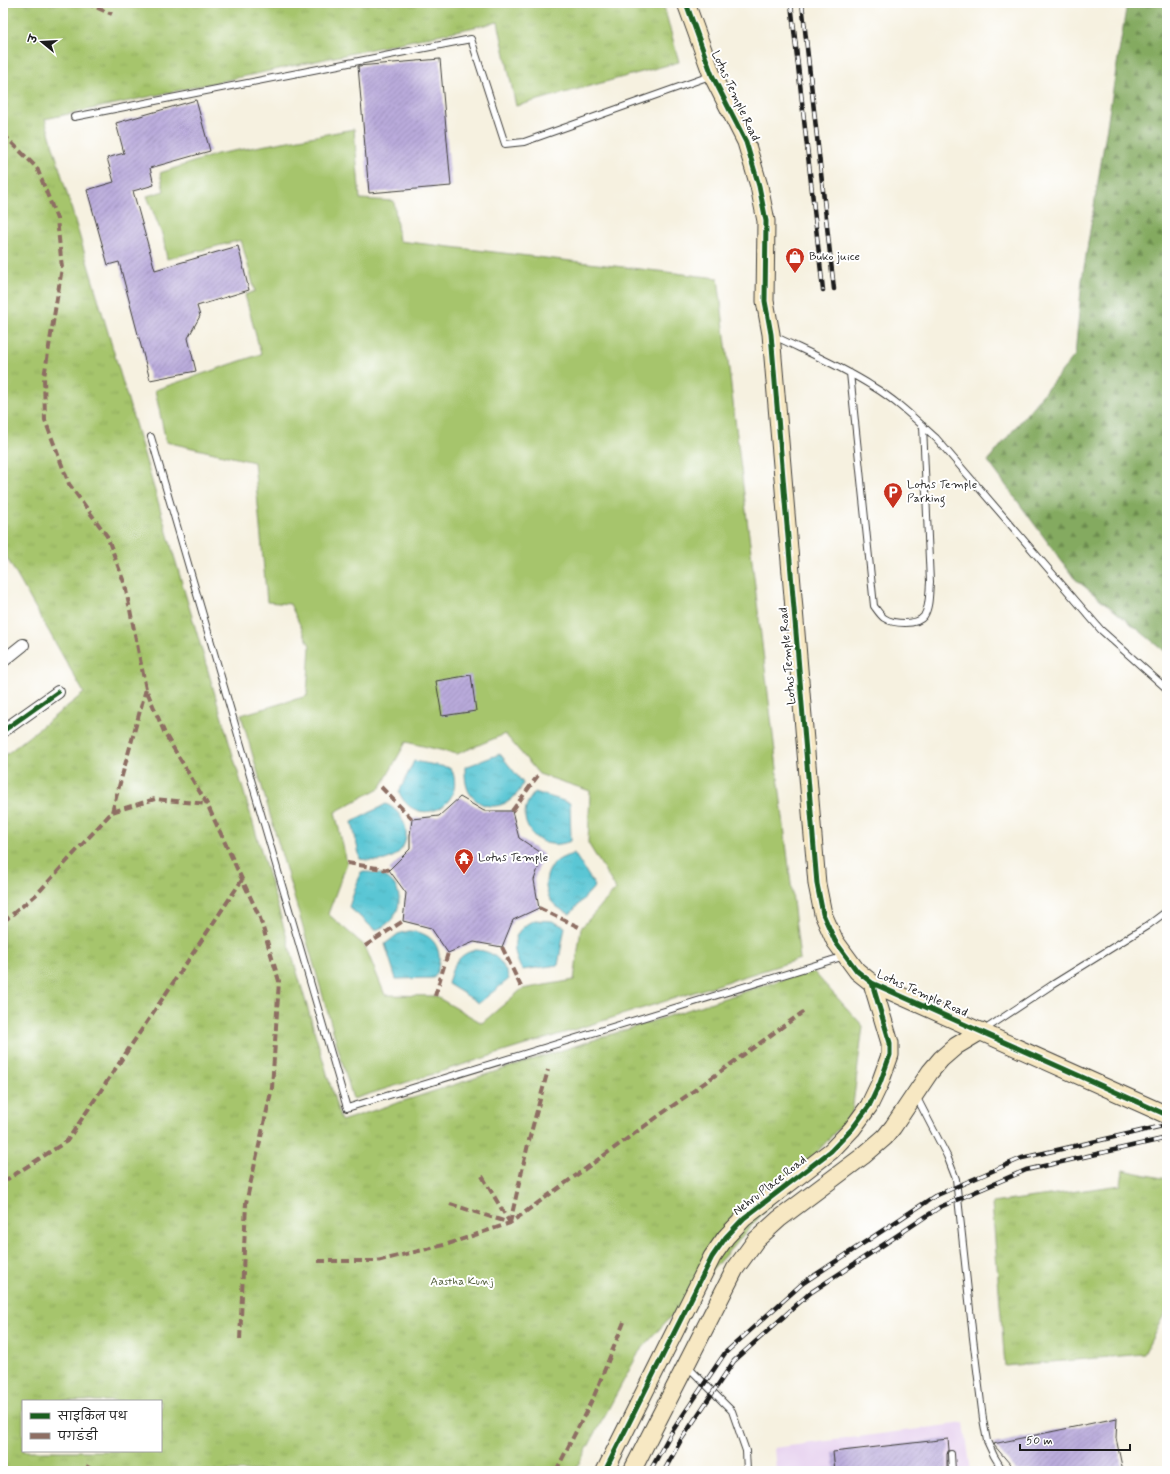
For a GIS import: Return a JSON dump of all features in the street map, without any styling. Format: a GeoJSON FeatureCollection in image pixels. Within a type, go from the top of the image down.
{"type":"FeatureCollection","features":[{"type":"Feature","properties":{"kind":"street","name":"Lotus Temple Road"},"geometry":{"type":"LineString","coordinates":[[686,3],[712,75],[746,142],[759,186],[766,221],[765,301],[771,334],[817,884],[823,914],[835,941],[845,956],[857,971],[872,983],[1167,1116]]}},
{"type":"Feature","properties":{"kind":"street"},"geometry":{"type":"LineString","coordinates":[[3,661],[23,645]]}},
{"type":"Feature","properties":{"kind":"street"},"geometry":{"type":"LineString","coordinates":[[3,730],[58,692]]}},
{"type":"Feature","properties":{"kind":"street","name":"Nehru Place Road"},"geometry":{"type":"LineString","coordinates":[[605,1471],[712,1257],[726,1237],[744,1218],[831,1151],[852,1129],[869,1106],[880,1083],[890,1055],[890,1043],[872,983]]}},
{"type":"Feature","properties":{"kind":"street"},"geometry":{"type":"LineString","coordinates":[[632,1471],[735,1269],[756,1240],[779,1219],[885,1137],[894,1127],[930,1072],[941,1059],[956,1046],[981,1031]]}},
{"type":"Feature","properties":{"kind":"lane"},"geometry":{"type":"LineString","coordinates":[[74,117],[471,39],[505,144],[524,142],[712,75]]}},
{"type":"Feature","properties":{"kind":"lane"},"geometry":{"type":"LineString","coordinates":[[771,334],[873,386],[908,412],[936,438],[1100,630],[1167,689]]}},
{"type":"Feature","properties":{"kind":"lane"},"geometry":{"type":"LineString","coordinates":[[850,373],[874,606],[882,617],[893,623],[916,622],[924,616],[927,604],[930,582],[923,426]]}},
{"type":"Feature","properties":{"kind":"lane"},"geometry":{"type":"LineString","coordinates":[[151,437],[347,1108],[845,956]]}},
{"type":"Feature","properties":{"kind":"lane"},"geometry":{"type":"LineString","coordinates":[[981,1031],[1147,926],[1167,911]]}},
{"type":"Feature","properties":{"kind":"lane"},"geometry":{"type":"LineString","coordinates":[[915,1094],[947,1156],[956,1179],[973,1346],[983,1419],[987,1441],[1003,1471]]}},
{"type":"Feature","properties":{"kind":"lane"},"geometry":{"type":"LineString","coordinates":[[686,1365],[732,1411],[746,1451],[747,1471]]}},
{"type":"Feature","properties":{"kind":"lane"},"geometry":{"type":"LineString","coordinates":[[951,1454],[952,1471]]}},
{"type":"Feature","properties":{"kind":"shaded area"},"geometry":{"type":"Polygon","coordinates":[[[964,1423],[971,1471],[776,1471],[774,1448],[964,1423]]]}},
{"type":"Feature","properties":{"kind":"green space","name":"Aastha Kunj"},"geometry":{"type":"Polygon","coordinates":[[[3,3],[663,3],[679,62],[516,106],[498,22],[45,119],[341,1121],[812,970],[863,1026],[852,1113],[639,1352],[575,1471],[3,1471],[3,757],[84,693],[3,551],[3,3]]]}},
{"type":"Feature","properties":{"kind":"green space"},"geometry":{"type":"Polygon","coordinates":[[[1127,3],[1167,3],[1167,653],[1074,578],[988,461],[1075,355],[1082,280],[1127,3]]]}},
{"type":"Feature","properties":{"kind":"green space"},"geometry":{"type":"Polygon","coordinates":[[[354,129],[360,199],[394,201],[399,241],[718,278],[800,959],[353,1099],[241,715],[307,696],[310,646],[290,604],[267,602],[254,462],[166,442],[155,390],[261,354],[245,295],[255,291],[241,240],[167,259],[163,237],[147,196],[164,191],[160,173],[217,154],[354,129]],[[505,734],[457,754],[406,742],[381,787],[335,812],[347,863],[328,914],[365,946],[385,995],[435,996],[482,1023],[522,989],[574,980],[581,928],[616,889],[588,843],[590,791],[539,774],[505,734]]]}},
{"type":"Feature","properties":{"kind":"green space"},"geometry":{"type":"Polygon","coordinates":[[[1123,1170],[1167,1179],[1167,1309],[1144,1354],[1005,1366],[992,1203],[1121,1185],[1123,1170]]]}},
{"type":"Feature","properties":{"kind":"water"},"geometry":{"type":"Polygon","coordinates":[[[500,754],[523,783],[519,791],[506,803],[498,806],[482,804],[469,792],[465,777],[465,767],[500,754]]]}},
{"type":"Feature","properties":{"kind":"water"},"geometry":{"type":"Polygon","coordinates":[[[414,761],[451,768],[455,782],[453,793],[447,803],[438,809],[427,812],[416,810],[407,804],[399,792],[414,761]]]}},
{"type":"Feature","properties":{"kind":"water"},"geometry":{"type":"Polygon","coordinates":[[[535,792],[570,803],[571,841],[557,844],[546,843],[535,837],[531,832],[526,821],[525,814],[527,804],[535,792]]]}},
{"type":"Feature","properties":{"kind":"water"},"geometry":{"type":"Polygon","coordinates":[[[386,804],[395,810],[405,825],[405,842],[401,850],[394,856],[385,860],[376,861],[360,859],[352,822],[386,804]]]}},
{"type":"Feature","properties":{"kind":"water"},"geometry":{"type":"Polygon","coordinates":[[[574,853],[595,886],[570,914],[551,901],[546,889],[546,883],[552,866],[557,861],[574,853]]]}},
{"type":"Feature","properties":{"kind":"water"},"geometry":{"type":"Polygon","coordinates":[[[361,872],[378,873],[389,879],[399,894],[397,912],[384,926],[375,930],[349,907],[361,872]]]}},
{"type":"Feature","properties":{"kind":"water"},"geometry":{"type":"Polygon","coordinates":[[[535,920],[552,921],[565,927],[558,965],[522,970],[516,955],[515,941],[521,929],[535,920]]]}},
{"type":"Feature","properties":{"kind":"water"},"geometry":{"type":"Polygon","coordinates":[[[409,931],[419,932],[432,940],[436,946],[439,953],[439,961],[438,969],[434,978],[396,979],[385,944],[398,934],[409,931]]]}},
{"type":"Feature","properties":{"kind":"water"},"geometry":{"type":"Polygon","coordinates":[[[476,950],[483,951],[497,958],[504,967],[509,979],[479,1003],[448,984],[451,972],[456,962],[464,955],[476,950]]]}},
{"type":"Feature","properties":{"kind":"building"},"geometry":{"type":"Polygon","coordinates":[[[440,59],[451,186],[369,193],[358,66],[440,59]]]}},
{"type":"Feature","properties":{"kind":"building"},"geometry":{"type":"Polygon","coordinates":[[[196,100],[210,151],[150,168],[154,185],[133,191],[155,270],[238,246],[249,290],[197,306],[200,316],[188,338],[196,371],[150,380],[119,262],[108,265],[87,190],[114,182],[107,158],[124,153],[116,123],[196,100]]]}},
{"type":"Feature","properties":{"kind":"building"},"geometry":{"type":"Polygon","coordinates":[[[471,675],[476,711],[442,716],[436,681],[471,675]]]}},
{"type":"Feature","properties":{"kind":"building","name":"Lotus Temple"},"geometry":{"type":"Polygon","coordinates":[[[460,797],[484,811],[512,811],[519,838],[543,854],[534,880],[539,908],[513,920],[502,947],[474,942],[448,953],[431,928],[403,921],[406,893],[389,870],[410,849],[412,819],[439,816],[460,797]]]}},
{"type":"Feature","properties":{"kind":"building"},"geometry":{"type":"Polygon","coordinates":[[[1117,1418],[1116,1438],[1123,1471],[1016,1471],[993,1444],[1117,1418]]]}},
{"type":"Feature","properties":{"kind":"building"},"geometry":{"type":"Polygon","coordinates":[[[948,1439],[949,1450],[947,1454],[947,1471],[835,1471],[833,1452],[948,1439]]]}},
{"type":"Feature","properties":{"kind":"railway"},"geometry":{"type":"LineString","coordinates":[[791,3],[823,290]]}},
{"type":"Feature","properties":{"kind":"railway"},"geometry":{"type":"LineString","coordinates":[[802,3],[834,289]]}},
{"type":"Feature","properties":{"kind":"railway"},"geometry":{"type":"LineString","coordinates":[[650,1471],[671,1433],[725,1353],[803,1283],[935,1196],[1022,1158],[1167,1125]]}},
{"type":"Feature","properties":{"kind":"railway"},"geometry":{"type":"LineString","coordinates":[[664,1471],[681,1440],[734,1361],[810,1293],[940,1207],[1026,1170],[1167,1138]]}},
{"type":"Feature","properties":{"kind":"marked path"},"geometry":{"type":"LineString","coordinates":[[86,3],[112,14]]}},
{"type":"Feature","properties":{"kind":"marked path"},"geometry":{"type":"LineString","coordinates":[[3,134],[37,168],[57,219],[62,268],[44,377],[45,420],[69,484],[107,536],[125,585],[146,689],[165,734],[207,804],[260,918],[279,981],[272,1088],[246,1203],[240,1341]]}},
{"type":"Feature","properties":{"kind":"marked path"},"geometry":{"type":"LineString","coordinates":[[112,812],[146,689]]}},
{"type":"Feature","properties":{"kind":"marked path"},"geometry":{"type":"LineString","coordinates":[[512,811],[539,774]]}},
{"type":"Feature","properties":{"kind":"marked path"},"geometry":{"type":"LineString","coordinates":[[381,787],[412,819]]}},
{"type":"Feature","properties":{"kind":"marked path"},"geometry":{"type":"LineString","coordinates":[[3,922],[37,894],[112,812],[155,799],[207,804]]}},
{"type":"Feature","properties":{"kind":"marked path"},"geometry":{"type":"LineString","coordinates":[[347,863],[389,870]]}},
{"type":"Feature","properties":{"kind":"marked path"},"geometry":{"type":"LineString","coordinates":[[3,1182],[67,1141],[242,880]]}},
{"type":"Feature","properties":{"kind":"marked path"},"geometry":{"type":"LineString","coordinates":[[539,908],[581,928]]}},
{"type":"Feature","properties":{"kind":"marked path"},"geometry":{"type":"LineString","coordinates":[[365,946],[403,921]]}},
{"type":"Feature","properties":{"kind":"marked path"},"geometry":{"type":"LineString","coordinates":[[502,947],[522,989]]}},
{"type":"Feature","properties":{"kind":"marked path"},"geometry":{"type":"LineString","coordinates":[[435,996],[448,953]]}},
{"type":"Feature","properties":{"kind":"marked path"},"geometry":{"type":"LineString","coordinates":[[318,1261],[377,1261],[448,1244],[510,1223],[803,1012]]}},
{"type":"Feature","properties":{"kind":"marked path"},"geometry":{"type":"LineString","coordinates":[[510,1223],[529,1140],[548,1070]]}},
{"type":"Feature","properties":{"kind":"marked path"},"geometry":{"type":"LineString","coordinates":[[482,1176],[510,1223]]}},
{"type":"Feature","properties":{"kind":"marked path"},"geometry":{"type":"LineString","coordinates":[[450,1204],[510,1223]]}},
{"type":"Feature","properties":{"kind":"marked path"},"geometry":{"type":"LineString","coordinates":[[556,1471],[594,1396],[624,1322]]}},
{"type":"Feature","properties":{"kind":"marked path"},"geometry":{"type":"LineString","coordinates":[[86,1466],[95,1471]]}},
{"type":"Feature","properties":{"kind":"cycle path"},"geometry":{"type":"LineString","coordinates":[[686,3],[712,75],[746,142],[759,186],[766,221],[765,301],[771,334],[817,884],[823,914],[835,941],[857,971],[872,983],[1167,1115]]}},
{"type":"Feature","properties":{"kind":"cycle path"},"geometry":{"type":"LineString","coordinates":[[3,731],[58,692]]}},
{"type":"Feature","properties":{"kind":"cycle path"},"geometry":{"type":"LineString","coordinates":[[605,1471],[712,1257],[726,1237],[744,1218],[831,1151],[852,1129],[869,1106],[880,1083],[890,1055],[890,1043],[872,983]]}},
{"type":"Feature","properties":{"kind":"place","name":"Buko juice"},"geometry":{"type":"Point","coordinates":[795,274]}},
{"type":"Feature","properties":{"kind":"place","name":"Lotus Temple Parking"},"geometry":{"type":"Point","coordinates":[893,509]}},
{"type":"Feature","properties":{"kind":"place","name":"Lotus Temple"},"geometry":{"type":"Point","coordinates":[464,875]}}]}
